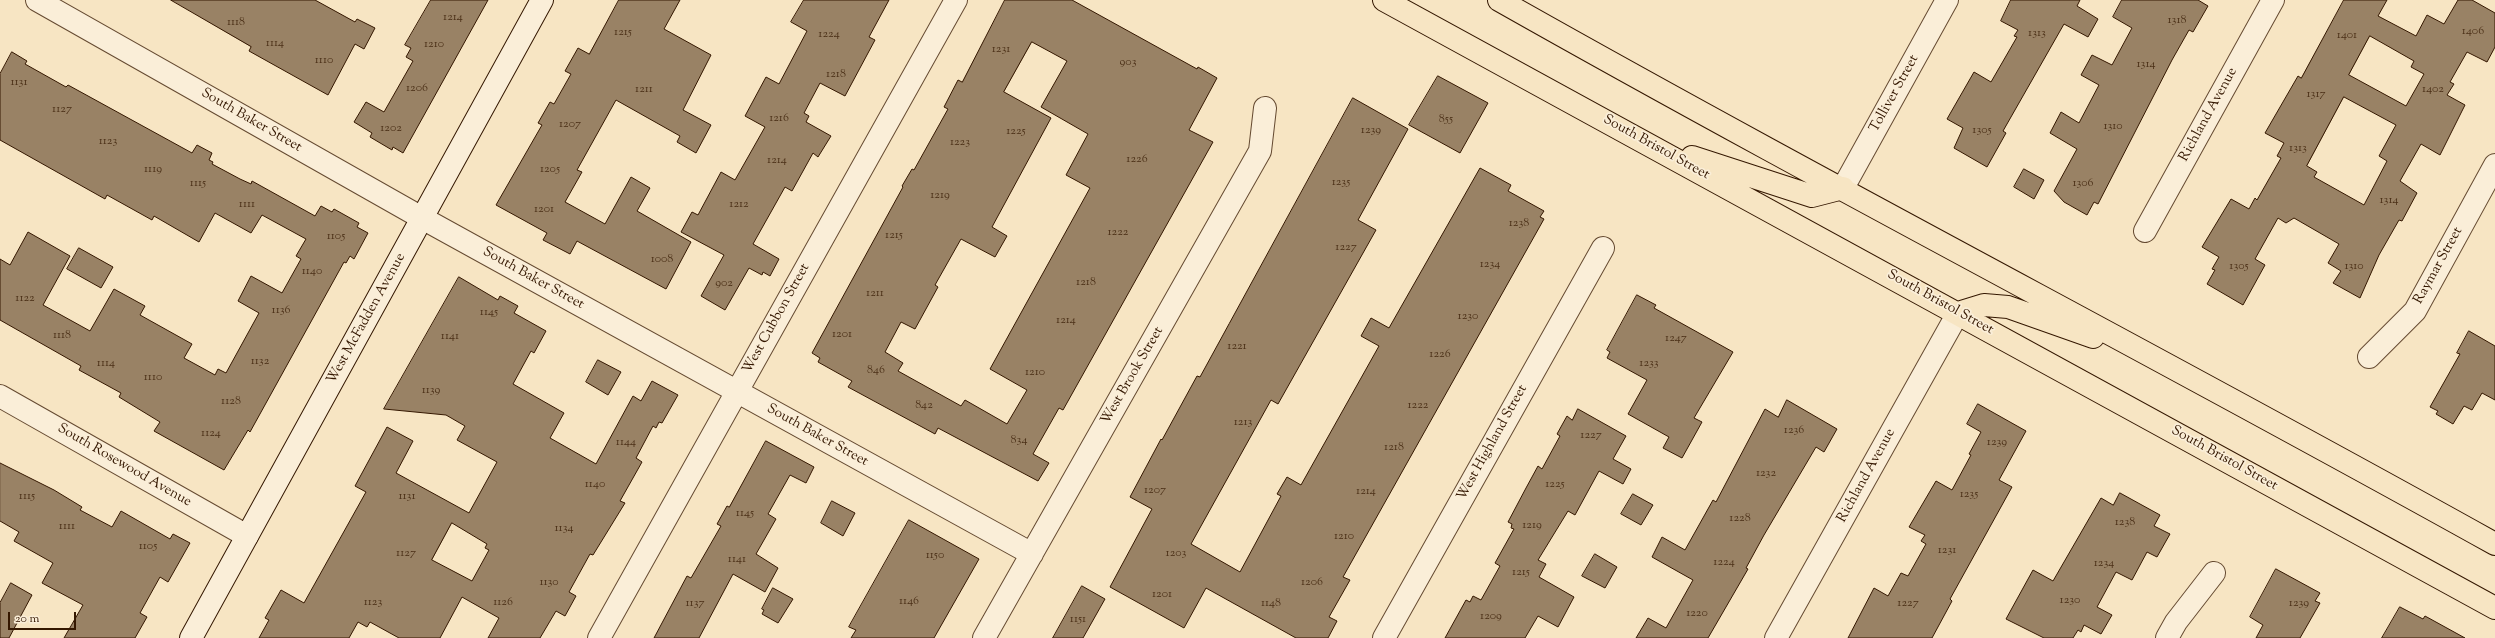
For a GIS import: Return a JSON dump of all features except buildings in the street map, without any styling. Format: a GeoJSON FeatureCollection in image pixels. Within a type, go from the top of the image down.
{"type":"FeatureCollection","features":[{"type":"Feature","properties":{"kind":"main road","name":"South Bristol Street"},"geometry":{"type":"LineString","coordinates":[[1384,0],[2495,608]]}},
{"type":"Feature","properties":{"kind":"main road"},"geometry":{"type":"LineString","coordinates":[[1499,0],[1626,72],[2153,357],[2277,422],[2495,544]]}},
{"type":"Feature","properties":{"kind":"main road"},"geometry":{"type":"LineString","coordinates":[[1638,139],[1812,196],[1843,188]]}},
{"type":"Feature","properties":{"kind":"main road"},"geometry":{"type":"LineString","coordinates":[[1958,313],[1984,305],[2008,307],[2153,357]]}},
{"type":"Feature","properties":{"kind":"street","name":"South Baker Street"},"geometry":{"type":"LineString","coordinates":[[37,0],[422,218],[1032,554]]}},
{"type":"Feature","properties":{"kind":"street","name":"West McFadden Avenue"},"geometry":{"type":"LineString","coordinates":[[191,638],[542,0]]}},
{"type":"Feature","properties":{"kind":"street","name":"West Cubbon Street"},"geometry":{"type":"LineString","coordinates":[[598,638],[956,0]]}},
{"type":"Feature","properties":{"kind":"street","name":"Tolliver Street"},"geometry":{"type":"LineString","coordinates":[[1843,188],[1948,0]]}},
{"type":"Feature","properties":{"kind":"street","name":"Richland Avenue"},"geometry":{"type":"LineString","coordinates":[[2145,231],[2273,0]]}},
{"type":"Feature","properties":{"kind":"street","name":"West Brook Street"},"geometry":{"type":"LineString","coordinates":[[984,638],[1260,151],[1265,108]]}},
{"type":"Feature","properties":{"kind":"street","name":"Raymar Street"},"geometry":{"type":"LineString","coordinates":[[2369,357],[2415,311],[2495,164]]}},
{"type":"Feature","properties":{"kind":"street","name":"West Highland Street"},"geometry":{"type":"LineString","coordinates":[[1384,638],[1603,248]]}},
{"type":"Feature","properties":{"kind":"street","name":"Richland Avenue"},"geometry":{"type":"LineString","coordinates":[[1776,638],[1958,313]]}},
{"type":"Feature","properties":{"kind":"street","name":"South Rosewood Avenue"},"geometry":{"type":"LineString","coordinates":[[0,396],[248,536]]}},
{"type":"Feature","properties":{"kind":"street"},"geometry":{"type":"LineString","coordinates":[[2167,638],[2176,622],[2214,573]]}}]}
